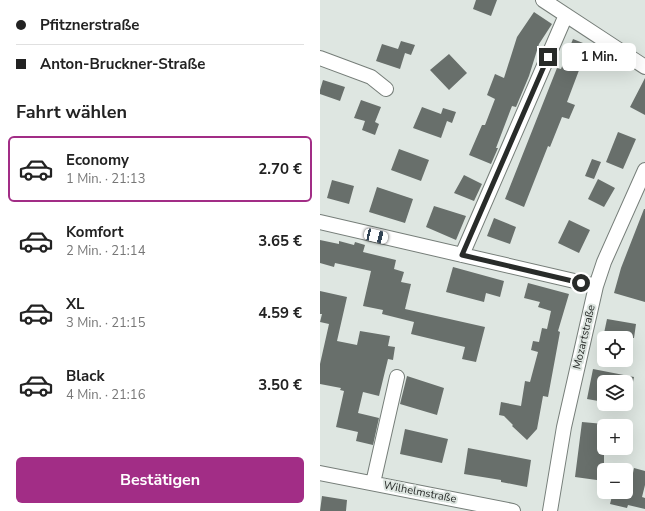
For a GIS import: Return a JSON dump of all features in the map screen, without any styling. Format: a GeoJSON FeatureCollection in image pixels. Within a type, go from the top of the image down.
{"type":"FeatureCollection","features":[{"type":"Feature","properties":{"kind":"street"},"geometry":{"type":"LineString","coordinates":[[543,0],[645,67]]}},
{"type":"Feature","properties":{"kind":"street"},"geometry":{"type":"LineString","coordinates":[[462,255],[566,15]]}},
{"type":"Feature","properties":{"kind":"street"},"geometry":{"type":"LineString","coordinates":[[320,58],[371,77],[386,90]]}},
{"type":"Feature","properties":{"kind":"street","name":"Mozartstraße"},"geometry":{"type":"LineString","coordinates":[[550,511],[564,427],[596,286],[604,262],[645,170]]}},
{"type":"Feature","properties":{"kind":"street"},"geometry":{"type":"LineString","coordinates":[[320,222],[596,286]]}},
{"type":"Feature","properties":{"kind":"street","name":"Wilhelmstraße"},"geometry":{"type":"LineString","coordinates":[[373,483],[397,377]]}},
{"type":"Feature","properties":{"kind":"street","name":"Wilhelmstraße"},"geometry":{"type":"LineString","coordinates":[[320,473],[513,511]]}},
{"type":"Feature","properties":{"kind":"building"},"geometry":{"type":"Polygon","coordinates":[[[476,0],[497,0],[491,16],[473,9],[476,0]]]}},
{"type":"Feature","properties":{"kind":"building"},"geometry":{"type":"Polygon","coordinates":[[[534,12],[552,24],[539,44],[529,76],[516,107],[512,106],[491,164],[469,155],[482,125],[485,125],[495,99],[487,95],[495,74],[504,78],[517,37],[534,12]]]}},
{"type":"Feature","properties":{"kind":"building"},"geometry":{"type":"Polygon","coordinates":[[[573,39],[593,47],[585,66],[581,65],[567,102],[575,105],[569,119],[562,117],[550,147],[548,146],[524,207],[505,199],[557,68],[561,69],[573,39]]]}},
{"type":"Feature","properties":{"kind":"building"},"geometry":{"type":"Polygon","coordinates":[[[401,41],[415,45],[411,55],[405,53],[400,69],[376,61],[382,44],[398,49],[401,41]]]}},
{"type":"Feature","properties":{"kind":"building"},"geometry":{"type":"Polygon","coordinates":[[[449,54],[467,73],[449,90],[430,70],[449,54]]]}},
{"type":"Feature","properties":{"kind":"building"},"geometry":{"type":"Polygon","coordinates":[[[645,78],[645,115],[630,107],[645,78]]]}},
{"type":"Feature","properties":{"kind":"building"},"geometry":{"type":"Polygon","coordinates":[[[323,80],[345,87],[340,101],[320,94],[323,80]]]}},
{"type":"Feature","properties":{"kind":"building"},"geometry":{"type":"Polygon","coordinates":[[[361,100],[381,107],[375,122],[379,124],[375,135],[362,130],[365,121],[354,118],[361,100]]]}},
{"type":"Feature","properties":{"kind":"building"},"geometry":{"type":"Polygon","coordinates":[[[422,107],[441,114],[443,108],[456,112],[452,123],[447,121],[441,138],[413,128],[422,107]]]}},
{"type":"Feature","properties":{"kind":"building"},"geometry":{"type":"Polygon","coordinates":[[[618,132],[636,139],[623,169],[606,162],[618,132]]]}},
{"type":"Feature","properties":{"kind":"building"},"geometry":{"type":"Polygon","coordinates":[[[399,149],[429,160],[421,181],[391,170],[399,149]]]}},
{"type":"Feature","properties":{"kind":"building"},"geometry":{"type":"Polygon","coordinates":[[[592,159],[601,162],[594,179],[585,176],[592,159]]]}},
{"type":"Feature","properties":{"kind":"building"},"geometry":{"type":"Polygon","coordinates":[[[464,175],[482,184],[474,201],[454,193],[464,175]]]}},
{"type":"Feature","properties":{"kind":"building"},"geometry":{"type":"Polygon","coordinates":[[[598,179],[615,188],[604,207],[588,199],[598,179]]]}},
{"type":"Feature","properties":{"kind":"building"},"geometry":{"type":"Polygon","coordinates":[[[332,180],[354,186],[349,204],[327,198],[332,180]]]}},
{"type":"Feature","properties":{"kind":"building"},"geometry":{"type":"Polygon","coordinates":[[[377,187],[413,199],[405,223],[369,212],[377,187]]]}},
{"type":"Feature","properties":{"kind":"building"},"geometry":{"type":"Polygon","coordinates":[[[434,206],[466,216],[456,240],[426,227],[434,206]]]}},
{"type":"Feature","properties":{"kind":"building"},"geometry":{"type":"Polygon","coordinates":[[[644,209],[645,302],[614,293],[621,268],[644,209]]]}},
{"type":"Feature","properties":{"kind":"building"},"geometry":{"type":"Polygon","coordinates":[[[494,218],[516,227],[510,244],[487,236],[494,218]]]}},
{"type":"Feature","properties":{"kind":"building"},"geometry":{"type":"Polygon","coordinates":[[[569,220],[590,230],[579,253],[558,243],[569,220]]]}},
{"type":"Feature","properties":{"kind":"building"},"geometry":{"type":"Polygon","coordinates":[[[320,240],[339,244],[339,241],[354,245],[355,242],[365,245],[363,252],[396,260],[394,269],[404,272],[401,282],[411,284],[405,309],[485,327],[476,362],[462,359],[465,347],[411,334],[414,322],[382,314],[383,310],[363,306],[371,271],[335,263],[334,267],[320,263],[320,240]]]}},
{"type":"Feature","properties":{"kind":"building"},"geometry":{"type":"Polygon","coordinates":[[[453,267],[504,281],[500,297],[486,293],[484,302],[446,292],[453,267]]]}},
{"type":"Feature","properties":{"kind":"building"},"geometry":{"type":"Polygon","coordinates":[[[528,283],[569,294],[558,331],[560,332],[548,397],[543,396],[537,429],[527,440],[504,416],[499,415],[501,402],[521,406],[525,381],[530,382],[538,352],[531,350],[533,341],[539,342],[542,328],[547,329],[551,311],[538,307],[540,302],[524,298],[528,283]]]}},
{"type":"Feature","properties":{"kind":"building"},"geometry":{"type":"Polygon","coordinates":[[[320,291],[347,297],[337,341],[357,345],[360,331],[390,336],[388,346],[395,347],[393,360],[388,359],[379,396],[363,392],[358,413],[379,418],[373,445],[356,441],[358,432],[336,427],[344,391],[340,390],[341,388],[320,384],[320,364],[329,324],[320,322],[322,314],[320,314],[320,291]]]}},
{"type":"Feature","properties":{"kind":"building"},"geometry":{"type":"Polygon","coordinates":[[[607,319],[636,324],[634,338],[633,331],[604,331],[607,319]]]}},
{"type":"Feature","properties":{"kind":"building"},"geometry":{"type":"Polygon","coordinates":[[[593,369],[624,375],[597,375],[597,401],[587,399],[593,369]]]}},
{"type":"Feature","properties":{"kind":"building"},"geometry":{"type":"Polygon","coordinates":[[[407,376],[444,388],[437,415],[400,404],[407,376]]]}},
{"type":"Feature","properties":{"kind":"building"},"geometry":{"type":"Polygon","coordinates":[[[582,422],[597,423],[597,455],[604,455],[604,463],[597,463],[597,480],[575,477],[582,422]]]}},
{"type":"Feature","properties":{"kind":"building"},"geometry":{"type":"Polygon","coordinates":[[[405,429],[448,439],[442,463],[400,454],[405,429]]]}},
{"type":"Feature","properties":{"kind":"building"},"geometry":{"type":"Polygon","coordinates":[[[468,448],[531,460],[527,487],[501,482],[501,480],[464,474],[468,448]]]}},
{"type":"Feature","properties":{"kind":"building"},"geometry":{"type":"Polygon","coordinates":[[[634,468],[645,471],[645,485],[642,497],[645,498],[645,509],[628,505],[627,508],[610,504],[611,499],[633,499],[634,468]]]}},
{"type":"Feature","properties":{"kind":"building"},"geometry":{"type":"Polygon","coordinates":[[[322,496],[347,500],[346,511],[320,511],[322,496]]]}},
{"type":"Feature","properties":{"kind":"route"},"geometry":{"type":"LineString","coordinates":[[548,57],[462,255],[581,283]]}}]}
